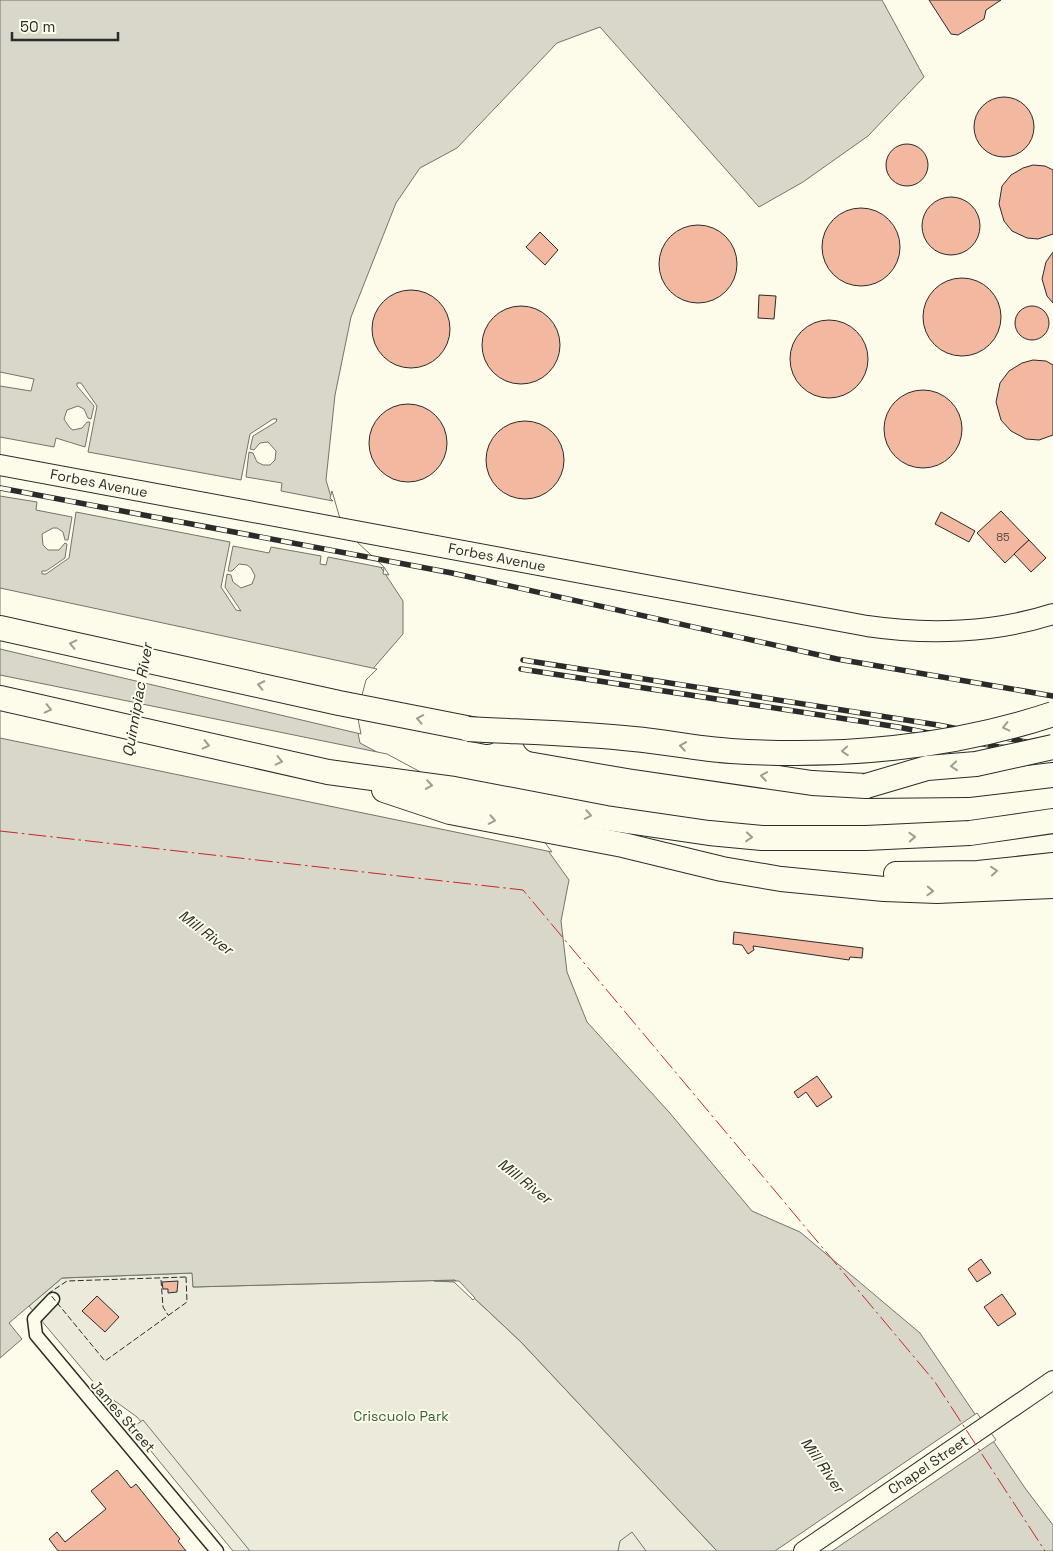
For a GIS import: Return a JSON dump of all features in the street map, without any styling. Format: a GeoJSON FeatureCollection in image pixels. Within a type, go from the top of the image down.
{"type":"FeatureCollection","features":[{"type":"Feature","properties":{"kind":"highway"},"geometry":{"type":"LineString","coordinates":[[0,628],[468,729],[634,757],[812,783],[866,786],[968,785],[1053,775]]}},
{"type":"Feature","properties":{"kind":"highway"},"geometry":{"type":"LineString","coordinates":[[0,698],[328,772],[454,789],[657,827],[762,838],[815,839],[970,833],[1053,821]]}},
{"type":"Feature","properties":{"kind":"highway"},"geometry":{"type":"LineString","coordinates":[[468,729],[635,739],[710,750],[799,753],[872,749],[937,742],[1008,727],[1053,714]]}},
{"type":"Feature","properties":{"kind":"highway"},"geometry":{"type":"LineString","coordinates":[[866,786],[927,768],[976,764],[1053,747]]}},
{"type":"Feature","properties":{"kind":"highway"},"geometry":{"type":"LineString","coordinates":[[328,772],[450,812],[623,845],[722,869],[833,884],[937,892],[1053,886]]}},
{"type":"Feature","properties":{"kind":"highway"},"geometry":{"type":"LineString","coordinates":[[623,845],[798,868],[910,875],[978,873],[1053,865]]}},
{"type":"Feature","properties":{"kind":"main road","name":"Forbes Avenue"},"geometry":{"type":"LineString","coordinates":[[0,465],[867,626],[917,632],[996,626],[1053,614]]}},
{"type":"Feature","properties":{"kind":"main road","name":"Chapel Street"},"geometry":{"type":"LineString","coordinates":[[803,1551],[1053,1380]]}},
{"type":"Feature","properties":{"kind":"street","name":"James Street"},"geometry":{"type":"LineString","coordinates":[[53,1299],[39,1311],[34,1319],[36,1335],[217,1551]]}},
{"type":"Feature","properties":{"kind":"green space","name":"Criscuolo Park"},"geometry":{"type":"Polygon","coordinates":[[[193,1273],[193,1287],[455,1280],[521,1342],[717,1551],[248,1551],[137,1417],[101,1391],[29,1306],[62,1278],[193,1273]]]}},
{"type":"Feature","properties":{"kind":"shaded area"},"geometry":{"type":"Polygon","coordinates":[[[143,1420],[250,1551],[233,1551],[132,1428],[143,1420]]]}},
{"type":"Feature","properties":{"kind":"shaded area"},"geometry":{"type":"Polygon","coordinates":[[[632,1532],[646,1551],[618,1551],[620,1541],[632,1532]]]}},
{"type":"Feature","properties":{"kind":"water"},"geometry":{"type":"Polygon","coordinates":[[[0,0],[882,0],[924,77],[868,136],[803,182],[759,207],[600,27],[557,43],[457,148],[420,168],[396,203],[351,317],[335,395],[326,480],[341,531],[382,569],[403,601],[403,634],[364,679],[354,714],[360,743],[539,838],[569,880],[561,921],[567,972],[587,1022],[669,1112],[752,1211],[800,1232],[920,1333],[1025,1488],[1053,1525],[1053,1551],[717,1551],[521,1342],[455,1280],[193,1287],[192,1273],[62,1278],[9,1323],[22,1339],[0,1358],[0,0]]]}},
{"type":"Feature","properties":{"kind":"pier"},"geometry":{"type":"Polygon","coordinates":[[[0,372],[34,379],[31,391],[0,386],[0,372]]]}},
{"type":"Feature","properties":{"kind":"pier"},"geometry":{"type":"Polygon","coordinates":[[[77,383],[81,383],[97,406],[88,452],[241,480],[250,434],[273,419],[277,419],[276,422],[253,436],[250,449],[254,450],[260,443],[268,442],[276,451],[275,460],[270,465],[263,465],[257,462],[253,453],[249,452],[246,477],[282,483],[281,491],[333,501],[330,498],[332,491],[343,529],[384,567],[389,575],[383,574],[384,568],[328,557],[326,565],[320,564],[321,556],[271,547],[269,553],[233,546],[228,571],[232,571],[239,564],[247,565],[255,576],[252,584],[241,588],[233,582],[231,575],[227,574],[225,587],[241,611],[236,610],[221,587],[230,542],[76,512],[69,558],[46,574],[42,574],[42,571],[46,571],[65,558],[67,544],[65,543],[59,550],[48,550],[43,545],[42,534],[57,528],[63,532],[65,540],[68,540],[72,517],[36,510],[37,502],[0,496],[0,437],[54,447],[56,438],[85,447],[90,422],[87,422],[82,428],[73,430],[64,419],[67,410],[78,406],[84,409],[88,418],[91,419],[94,406],[77,386],[77,383]]]}},
{"type":"Feature","properties":{"kind":"pier"},"geometry":{"type":"Polygon","coordinates":[[[0,588],[377,669],[366,680],[357,714],[361,734],[0,649],[0,588]]]}},
{"type":"Feature","properties":{"kind":"pier"},"geometry":{"type":"Polygon","coordinates":[[[0,675],[387,754],[540,836],[552,852],[0,738],[0,675]]]}},
{"type":"Feature","properties":{"kind":"pier"},"geometry":{"type":"Polygon","coordinates":[[[434,1281],[459,1281],[475,1298],[473,1300],[454,1282],[434,1281]]]}},
{"type":"Feature","properties":{"kind":"pier"},"geometry":{"type":"Polygon","coordinates":[[[977,1413],[996,1440],[832,1551],[775,1551],[977,1413]]]}},
{"type":"Feature","properties":{"kind":"building"},"geometry":{"type":"Polygon","coordinates":[[[929,0],[1001,0],[986,10],[984,19],[958,35],[951,34],[929,0]]]}},
{"type":"Feature","properties":{"kind":"building"},"geometry":{"type":"Polygon","coordinates":[[[1004,97],[1020,102],[1025,106],[1029,111],[1034,127],[1029,143],[1025,148],[1020,152],[1004,157],[988,152],[983,148],[979,143],[974,127],[979,111],[983,106],[988,102],[1004,97]]]}},
{"type":"Feature","properties":{"kind":"building"},"geometry":{"type":"Polygon","coordinates":[[[907,144],[922,150],[928,165],[922,180],[907,186],[892,180],[886,165],[892,150],[907,144]]]}},
{"type":"Feature","properties":{"kind":"building"},"geometry":{"type":"Polygon","coordinates":[[[1033,165],[1045,166],[1053,170],[1053,234],[1038,239],[1027,238],[1012,231],[1004,221],[999,204],[1002,186],[1011,175],[1033,165]]]}},
{"type":"Feature","properties":{"kind":"building"},"geometry":{"type":"Polygon","coordinates":[[[951,197],[962,199],[975,210],[980,226],[978,237],[967,250],[951,255],[940,253],[927,242],[922,226],[924,215],[935,202],[951,197]]]}},
{"type":"Feature","properties":{"kind":"building"},"geometry":{"type":"Polygon","coordinates":[[[853,208],[869,208],[883,214],[894,225],[900,239],[900,255],[894,269],[883,280],[869,286],[853,286],[839,280],[828,269],[822,255],[822,239],[828,225],[839,214],[853,208]]]}},
{"type":"Feature","properties":{"kind":"building"},"geometry":{"type":"Polygon","coordinates":[[[690,225],[706,225],[720,231],[731,242],[737,256],[737,272],[731,286],[720,297],[706,303],[690,303],[676,297],[665,286],[659,272],[659,256],[665,242],[676,231],[690,225]]]}},
{"type":"Feature","properties":{"kind":"building"},"geometry":{"type":"Polygon","coordinates":[[[540,232],[558,250],[545,265],[526,247],[540,232]]]}},
{"type":"Feature","properties":{"kind":"building"},"geometry":{"type":"Polygon","coordinates":[[[1053,252],[1053,303],[1047,296],[1042,279],[1046,262],[1053,252]]]}},
{"type":"Feature","properties":{"kind":"building"},"geometry":{"type":"Polygon","coordinates":[[[954,278],[970,278],[984,284],[995,295],[1001,309],[1001,325],[995,339],[984,350],[970,356],[954,356],[940,350],[929,339],[923,325],[923,309],[929,295],[940,284],[954,278]]]}},
{"type":"Feature","properties":{"kind":"building"},"geometry":{"type":"Polygon","coordinates":[[[403,290],[419,290],[433,296],[444,307],[450,321],[450,337],[444,351],[433,362],[419,368],[403,368],[389,362],[378,351],[372,337],[372,321],[378,307],[389,296],[403,290]]]}},
{"type":"Feature","properties":{"kind":"building"},"geometry":{"type":"Polygon","coordinates":[[[759,295],[776,296],[774,319],[758,318],[759,295]]]}},
{"type":"Feature","properties":{"kind":"building"},"geometry":{"type":"Polygon","coordinates":[[[513,306],[529,306],[543,312],[554,323],[560,337],[560,353],[554,367],[543,378],[529,384],[513,384],[499,378],[488,367],[482,353],[482,337],[488,323],[499,312],[513,306]]]}},
{"type":"Feature","properties":{"kind":"building"},"geometry":{"type":"Polygon","coordinates":[[[1032,306],[1044,311],[1049,323],[1044,335],[1032,340],[1020,335],[1015,323],[1020,311],[1032,306]]]}},
{"type":"Feature","properties":{"kind":"building"},"geometry":{"type":"Polygon","coordinates":[[[821,320],[837,320],[851,326],[862,337],[868,351],[868,367],[862,381],[851,392],[837,398],[821,398],[807,392],[796,381],[790,367],[790,351],[796,337],[807,326],[821,320]]]}},
{"type":"Feature","properties":{"kind":"building"},"geometry":{"type":"Polygon","coordinates":[[[1033,360],[1046,361],[1053,365],[1053,435],[1039,440],[1026,439],[1011,431],[1001,420],[996,402],[1000,383],[1009,371],[1022,363],[1033,360]]]}},
{"type":"Feature","properties":{"kind":"building"},"geometry":{"type":"Polygon","coordinates":[[[915,390],[931,390],[945,396],[956,407],[962,421],[962,437],[956,451],[945,462],[931,468],[915,468],[901,462],[890,451],[884,437],[884,421],[890,407],[901,396],[915,390]]]}},
{"type":"Feature","properties":{"kind":"building"},"geometry":{"type":"Polygon","coordinates":[[[400,404],[416,404],[430,410],[441,421],[447,435],[447,451],[441,465],[430,476],[416,482],[400,482],[386,476],[375,465],[369,451],[369,435],[375,421],[386,410],[400,404]]]}},
{"type":"Feature","properties":{"kind":"building"},"geometry":{"type":"Polygon","coordinates":[[[517,421],[533,421],[547,427],[558,438],[564,452],[564,468],[558,482],[547,493],[533,499],[517,499],[503,493],[492,482],[486,468],[486,452],[492,438],[503,427],[517,421]]]}},
{"type":"Feature","properties":{"kind":"building"},"geometry":{"type":"Polygon","coordinates":[[[1001,511],[1029,540],[1005,563],[977,533],[1001,511]]]}},
{"type":"Feature","properties":{"kind":"building"},"geometry":{"type":"Polygon","coordinates":[[[941,512],[975,531],[969,542],[935,524],[941,512]]]}},
{"type":"Feature","properties":{"kind":"building"},"geometry":{"type":"Polygon","coordinates":[[[1029,540],[1046,558],[1031,572],[1014,554],[1029,540]]]}},
{"type":"Feature","properties":{"kind":"building"},"geometry":{"type":"Polygon","coordinates":[[[734,932],[863,948],[862,958],[850,957],[849,960],[753,946],[754,950],[748,954],[742,945],[733,944],[734,932]]]}},
{"type":"Feature","properties":{"kind":"building"},"geometry":{"type":"Polygon","coordinates":[[[817,1076],[832,1097],[817,1107],[806,1092],[798,1098],[794,1092],[817,1076]]]}},
{"type":"Feature","properties":{"kind":"building"},"geometry":{"type":"Polygon","coordinates":[[[981,1259],[991,1273],[977,1282],[968,1269],[981,1259]]]}},
{"type":"Feature","properties":{"kind":"building"},"geometry":{"type":"Polygon","coordinates":[[[178,1281],[177,1292],[168,1293],[168,1289],[163,1289],[162,1282],[178,1281]]]}},
{"type":"Feature","properties":{"kind":"building"},"geometry":{"type":"Polygon","coordinates":[[[1002,1294],[1016,1314],[998,1326],[984,1307],[1002,1294]]]}},
{"type":"Feature","properties":{"kind":"building"},"geometry":{"type":"Polygon","coordinates":[[[97,1296],[119,1317],[105,1332],[82,1311],[97,1296]]]}},
{"type":"Feature","properties":{"kind":"building"},"geometry":{"type":"Polygon","coordinates":[[[117,1470],[131,1488],[136,1484],[180,1539],[178,1541],[186,1551],[58,1551],[49,1539],[57,1532],[65,1542],[106,1509],[91,1491],[117,1470]]]}},
{"type":"Feature","properties":{"kind":"railway"},"geometry":{"type":"LineString","coordinates":[[0,488],[452,573],[837,659],[1053,696]]}},
{"type":"Feature","properties":{"kind":"railway"},"geometry":{"type":"LineString","coordinates":[[523,660],[938,725],[1036,744]]}},
{"type":"Feature","properties":{"kind":"railway"},"geometry":{"type":"LineString","coordinates":[[521,669],[898,727],[999,747],[1053,752]]}},
{"type":"Feature","properties":{"kind":"fence"},"geometry":{"type":"LineString","coordinates":[[186,1277],[187,1302],[105,1361],[49,1293],[67,1281],[186,1277]]}},
{"type":"Feature","properties":{"kind":"fence"},"geometry":{"type":"LineString","coordinates":[[161,1280],[163,1307],[168,1315]]}},
{"type":"Feature","properties":{"kind":"power"},"geometry":{"type":"LineString","coordinates":[[0,831],[523,890],[935,1382],[1045,1551]]}},
{"type":"Feature","properties":{"kind":"water label","name":"Quinnipiac River"},"geometry":{"type":"Point","coordinates":[137,700]}},
{"type":"Feature","properties":{"kind":"water label","name":"Mill River"},"geometry":{"type":"Point","coordinates":[206,932]}},
{"type":"Feature","properties":{"kind":"water label","name":"Mill River"},"geometry":{"type":"Point","coordinates":[525,1181]}},
{"type":"Feature","properties":{"kind":"water label","name":"Mill River"},"geometry":{"type":"Point","coordinates":[823,1465]}}]}
